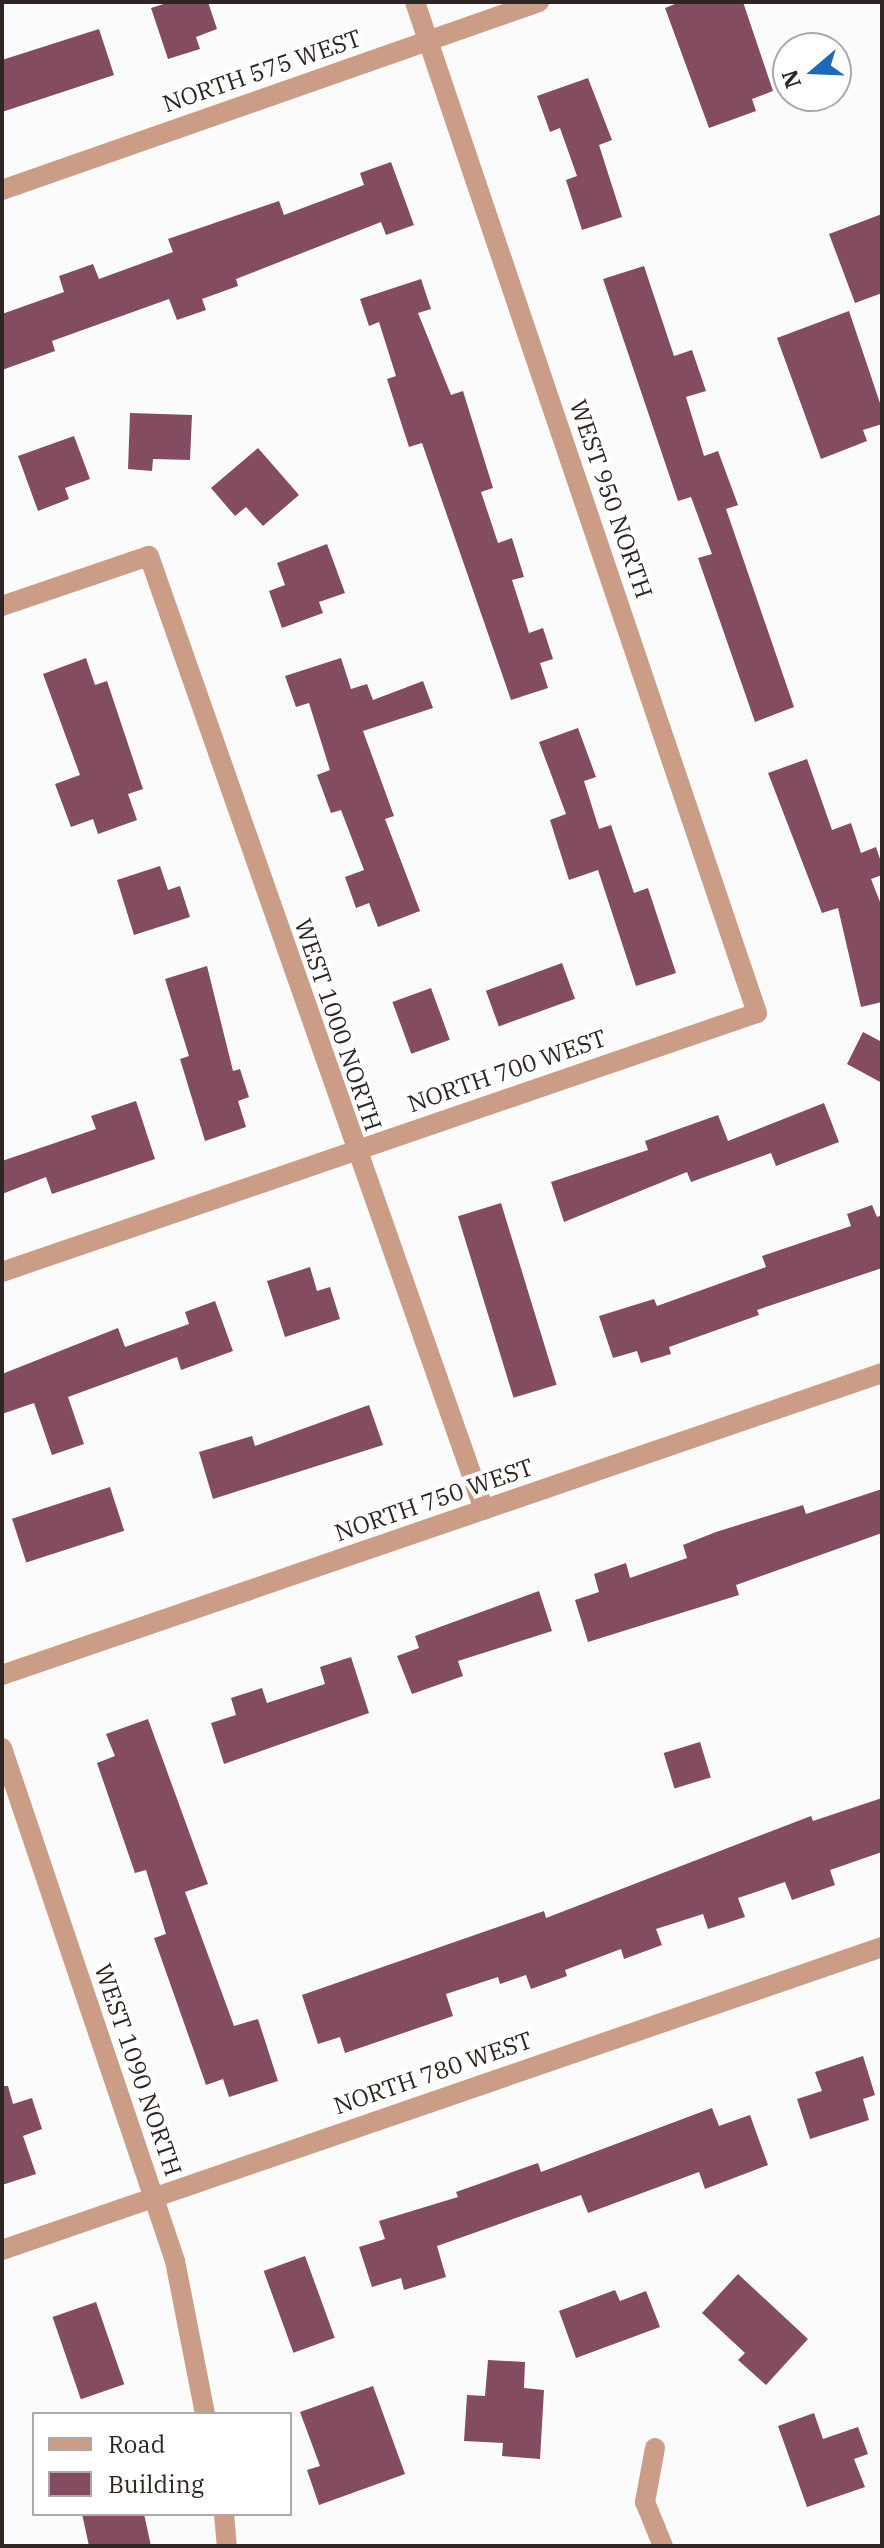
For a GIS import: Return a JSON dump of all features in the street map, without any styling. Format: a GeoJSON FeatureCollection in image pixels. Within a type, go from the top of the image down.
{"type":"FeatureCollection","features":[{"type":"Feature","properties":{"kind":"street","name":"WEST 950 NORTH"},"geometry":{"type":"LineString","coordinates":[[415,2],[757,1013]]}},
{"type":"Feature","properties":{"kind":"street","name":"NORTH 575 WEST"},"geometry":{"type":"LineString","coordinates":[[2,190],[539,2]]}},
{"type":"Feature","properties":{"kind":"street","name":"WEST 1000 NORTH"},"geometry":{"type":"LineString","coordinates":[[2,606],[149,556],[354,1151],[484,1510]]}},
{"type":"Feature","properties":{"kind":"street","name":"NORTH 700 WEST"},"geometry":{"type":"LineString","coordinates":[[2,1272],[757,1013]]}},
{"type":"Feature","properties":{"kind":"street","name":"NORTH 750 WEST"},"geometry":{"type":"LineString","coordinates":[[2,1675],[882,1373]]}},
{"type":"Feature","properties":{"kind":"street","name":"WEST 1090 NORTH"},"geometry":{"type":"LineString","coordinates":[[2,1748],[175,2261],[205,2412]]}},
{"type":"Feature","properties":{"kind":"street","name":"NORTH 780 WEST"},"geometry":{"type":"LineString","coordinates":[[2,2250],[882,1947]]}},
{"type":"Feature","properties":{"kind":"street"},"geometry":{"type":"LineString","coordinates":[[655,2448],[645,2502],[663,2546]]}},
{"type":"Feature","properties":{"kind":"street"},"geometry":{"type":"LineString","coordinates":[[224,2516],[227,2546]]}},
{"type":"Feature","properties":{"kind":"building"},"geometry":{"type":"Polygon","coordinates":[[[170,2],[208,2],[217,29],[196,37],[200,49],[168,59],[151,8],[170,2]]]}},
{"type":"Feature","properties":{"kind":"building"},"geometry":{"type":"Polygon","coordinates":[[[680,2],[743,2],[772,88],[772,91],[752,99],[756,111],[709,128],[665,8],[680,2]]]}},
{"type":"Feature","properties":{"kind":"building"},"geometry":{"type":"Polygon","coordinates":[[[99,29],[114,75],[2,112],[2,60],[99,29]]]}},
{"type":"Feature","properties":{"kind":"building"},"geometry":{"type":"Polygon","coordinates":[[[588,78],[612,140],[599,145],[622,217],[582,230],[566,180],[577,176],[560,128],[550,132],[537,96],[588,78]]]}},
{"type":"Feature","properties":{"kind":"building"},"geometry":{"type":"Polygon","coordinates":[[[391,162],[414,225],[386,235],[381,222],[236,279],[238,286],[202,299],[206,310],[177,320],[169,299],[52,341],[55,351],[2,370],[2,314],[64,292],[59,276],[93,264],[99,279],[173,252],[168,239],[279,201],[284,215],[364,185],[360,173],[391,162]]]}},
{"type":"Feature","properties":{"kind":"building"},"geometry":{"type":"Polygon","coordinates":[[[882,214],[882,293],[855,303],[829,234],[882,214]]]}},
{"type":"Feature","properties":{"kind":"building"},"geometry":{"type":"Polygon","coordinates":[[[644,266],[674,356],[692,350],[706,391],[686,397],[704,456],[718,451],[738,505],[726,509],[794,707],[755,722],[698,558],[712,554],[691,497],[678,501],[603,279],[644,266]]]}},
{"type":"Feature","properties":{"kind":"building"},"geometry":{"type":"Polygon","coordinates":[[[421,279],[431,309],[418,313],[451,395],[463,391],[493,488],[481,492],[498,543],[512,538],[524,577],[512,580],[529,633],[543,628],[553,659],[540,663],[548,688],[511,700],[422,443],[409,447],[387,379],[396,376],[379,322],[369,326],[360,299],[421,279]]]}},
{"type":"Feature","properties":{"kind":"building"},"geometry":{"type":"Polygon","coordinates":[[[849,311],[882,409],[882,424],[863,430],[867,441],[821,459],[777,338],[849,311]]]}},
{"type":"Feature","properties":{"kind":"building"},"geometry":{"type":"Polygon","coordinates":[[[130,413],[192,415],[190,460],[153,459],[152,471],[128,469],[130,413]]]}},
{"type":"Feature","properties":{"kind":"building"},"geometry":{"type":"Polygon","coordinates":[[[74,436],[90,479],[65,488],[69,499],[38,511],[18,456],[74,436]]]}},
{"type":"Feature","properties":{"kind":"building"},"geometry":{"type":"Polygon","coordinates":[[[258,448],[299,495],[263,526],[246,507],[235,516],[211,488],[258,448]]]}},
{"type":"Feature","properties":{"kind":"building"},"geometry":{"type":"Polygon","coordinates":[[[327,544],[345,593],[319,602],[323,613],[282,628],[269,591],[285,585],[277,563],[327,544]]]}},
{"type":"Feature","properties":{"kind":"building"},"geometry":{"type":"Polygon","coordinates":[[[86,658],[95,685],[107,681],[143,789],[128,794],[137,820],[98,834],[93,819],[71,827],[55,784],[80,775],[43,674],[86,658]]]}},
{"type":"Feature","properties":{"kind":"building"},"geometry":{"type":"Polygon","coordinates":[[[341,658],[351,689],[367,684],[373,700],[423,681],[433,708],[363,731],[394,816],[385,819],[420,911],[378,927],[369,903],[356,908],[345,877],[364,870],[341,810],[331,813],[317,775],[330,770],[309,703],[296,707],[285,676],[341,658]]]}},
{"type":"Feature","properties":{"kind":"building"},"geometry":{"type":"Polygon","coordinates":[[[578,728],[596,777],[584,781],[599,829],[611,825],[634,893],[648,888],[676,973],[636,986],[598,870],[569,880],[550,820],[566,814],[539,742],[578,728]]]}},
{"type":"Feature","properties":{"kind":"building"},"geometry":{"type":"Polygon","coordinates":[[[807,759],[832,830],[851,823],[861,853],[876,847],[882,865],[882,875],[871,879],[882,907],[882,1002],[861,1007],[838,908],[822,913],[768,773],[807,759]]]}},
{"type":"Feature","properties":{"kind":"building"},"geometry":{"type":"Polygon","coordinates":[[[160,866],[168,890],[180,886],[190,917],[134,935],[117,880],[160,866]]]}},
{"type":"Feature","properties":{"kind":"building"},"geometry":{"type":"Polygon","coordinates":[[[562,963],[575,999],[499,1026],[486,991],[562,963]]]}},
{"type":"Feature","properties":{"kind":"building"},"geometry":{"type":"Polygon","coordinates":[[[207,966],[233,1071],[240,1069],[249,1097],[238,1101],[246,1127],[205,1141],[180,1059],[189,1056],[165,979],[207,966]]]}},
{"type":"Feature","properties":{"kind":"building"},"geometry":{"type":"Polygon","coordinates":[[[431,988],[450,1040],[411,1054],[392,1002],[431,988]]]}},
{"type":"Feature","properties":{"kind":"building"},"geometry":{"type":"Polygon","coordinates":[[[863,1032],[882,1042],[882,1083],[847,1064],[863,1032]]]}},
{"type":"Feature","properties":{"kind":"building"},"geometry":{"type":"Polygon","coordinates":[[[136,1101],[155,1159],[52,1194],[46,1177],[2,1194],[2,1161],[96,1129],[91,1116],[136,1101]]]}},
{"type":"Feature","properties":{"kind":"building"},"geometry":{"type":"Polygon","coordinates":[[[824,1103],[839,1142],[776,1166],[771,1153],[691,1182],[687,1172],[564,1222],[551,1182],[648,1150],[645,1141],[718,1115],[728,1141],[824,1103]]]}},
{"type":"Feature","properties":{"kind":"building"},"geometry":{"type":"Polygon","coordinates":[[[501,1203],[557,1385],[514,1398],[458,1216],[501,1203]]]}},
{"type":"Feature","properties":{"kind":"building"},"geometry":{"type":"Polygon","coordinates":[[[872,1205],[877,1217],[882,1215],[882,1268],[757,1310],[759,1315],[669,1347],[671,1354],[641,1363],[637,1351],[613,1358],[599,1316],[654,1299],[657,1306],[766,1267],[762,1256],[851,1226],[847,1214],[872,1205]]]}},
{"type":"Feature","properties":{"kind":"building"},"geometry":{"type":"Polygon","coordinates":[[[310,1267],[317,1291],[330,1287],[340,1319],[285,1337],[267,1281],[310,1267]]]}},
{"type":"Feature","properties":{"kind":"building"},"geometry":{"type":"Polygon","coordinates":[[[215,1301],[233,1351],[181,1370],[177,1357],[68,1397],[84,1444],[52,1455],[34,1403],[2,1414],[2,1374],[118,1328],[125,1347],[189,1324],[185,1312],[215,1301]]]}},
{"type":"Feature","properties":{"kind":"building"},"geometry":{"type":"Polygon","coordinates":[[[369,1405],[383,1445],[213,1499],[199,1452],[252,1436],[255,1446],[369,1405]]]}},
{"type":"Feature","properties":{"kind":"building"},"geometry":{"type":"Polygon","coordinates":[[[110,1487],[124,1531],[26,1563],[12,1519],[110,1487]]]}},
{"type":"Feature","properties":{"kind":"building"},"geometry":{"type":"Polygon","coordinates":[[[882,1489],[882,1533],[736,1585],[739,1595],[588,1642],[575,1600],[599,1592],[594,1574],[626,1563],[630,1578],[687,1558],[683,1545],[716,1532],[803,1505],[806,1514],[882,1489]]]}},
{"type":"Feature","properties":{"kind":"building"},"geometry":{"type":"Polygon","coordinates":[[[539,1591],[552,1631],[458,1661],[463,1676],[412,1694],[397,1656],[419,1648],[415,1636],[539,1591]]]}},
{"type":"Feature","properties":{"kind":"building"},"geometry":{"type":"Polygon","coordinates":[[[351,1657],[369,1713],[224,1764],[211,1723],[236,1715],[231,1698],[262,1688],[267,1703],[325,1684],[320,1667],[351,1657]]]}},
{"type":"Feature","properties":{"kind":"building"},"geometry":{"type":"Polygon","coordinates":[[[148,1719],[208,1884],[185,1892],[234,2026],[258,2019],[278,2081],[229,2097],[223,2079],[206,2085],[154,1938],[166,1934],[146,1870],[135,1873],[97,1763],[115,1756],[106,1734],[148,1719]]]}},
{"type":"Feature","properties":{"kind":"building"},"geometry":{"type":"Polygon","coordinates":[[[700,1742],[711,1777],[674,1788],[664,1753],[700,1742]]]}},
{"type":"Feature","properties":{"kind":"building"},"geometry":{"type":"Polygon","coordinates":[[[882,1798],[882,1852],[830,1870],[835,1885],[792,1900],[785,1882],[738,1898],[745,1917],[708,1929],[703,1914],[656,1929],[662,1945],[624,1959],[621,1949],[565,1970],[567,1976],[531,1989],[526,1975],[500,1984],[498,1977],[446,1994],[453,2016],[345,2053],[340,2037],[318,2044],[302,1995],[544,1911],[546,1918],[811,1816],[813,1821],[882,1798]]]}},
{"type":"Feature","properties":{"kind":"building"},"geometry":{"type":"Polygon","coordinates":[[[863,2056],[875,2095],[863,2099],[869,2120],[810,2139],[797,2099],[822,2091],[815,2072],[863,2056]]]}},
{"type":"Feature","properties":{"kind":"building"},"geometry":{"type":"Polygon","coordinates":[[[2,2086],[8,2086],[13,2104],[32,2098],[42,2129],[23,2136],[36,2174],[2,2185],[2,2086]]]}},
{"type":"Feature","properties":{"kind":"building"},"geometry":{"type":"Polygon","coordinates":[[[712,2108],[719,2126],[750,2115],[768,2165],[705,2189],[699,2172],[588,2213],[581,2195],[437,2246],[446,2277],[404,2290],[401,2278],[372,2287],[359,2247],[385,2239],[379,2221],[458,2197],[456,2192],[538,2163],[541,2172],[712,2108]]]}},
{"type":"Feature","properties":{"kind":"building"},"geometry":{"type":"Polygon","coordinates":[[[305,2256],[335,2338],[293,2353],[264,2271],[305,2256]]]}},
{"type":"Feature","properties":{"kind":"building"},"geometry":{"type":"Polygon","coordinates":[[[738,2274],[808,2339],[766,2385],[738,2360],[745,2353],[702,2313],[738,2274]]]}},
{"type":"Feature","properties":{"kind":"building"},"geometry":{"type":"Polygon","coordinates":[[[615,2290],[620,2301],[646,2291],[660,2327],[576,2358],[559,2311],[615,2290]]]}},
{"type":"Feature","properties":{"kind":"building"},"geometry":{"type":"Polygon","coordinates":[[[96,2302],[124,2384],[81,2399],[53,2317],[96,2302]]]}},
{"type":"Feature","properties":{"kind":"building"},"geometry":{"type":"Polygon","coordinates":[[[488,2360],[525,2362],[524,2388],[544,2390],[540,2459],[502,2456],[503,2443],[464,2441],[467,2395],[485,2396],[488,2360]]]}},
{"type":"Feature","properties":{"kind":"building"},"geometry":{"type":"Polygon","coordinates":[[[373,2386],[405,2474],[319,2505],[307,2470],[320,2466],[300,2412],[373,2386]]]}},
{"type":"Feature","properties":{"kind":"building"},"geometry":{"type":"Polygon","coordinates":[[[814,2413],[823,2439],[858,2427],[868,2454],[854,2459],[865,2487],[807,2507],[778,2426],[814,2413]]]}},
{"type":"Feature","properties":{"kind":"building"},"geometry":{"type":"Polygon","coordinates":[[[82,2516],[144,2516],[151,2546],[89,2546],[82,2516]]]}}]}
